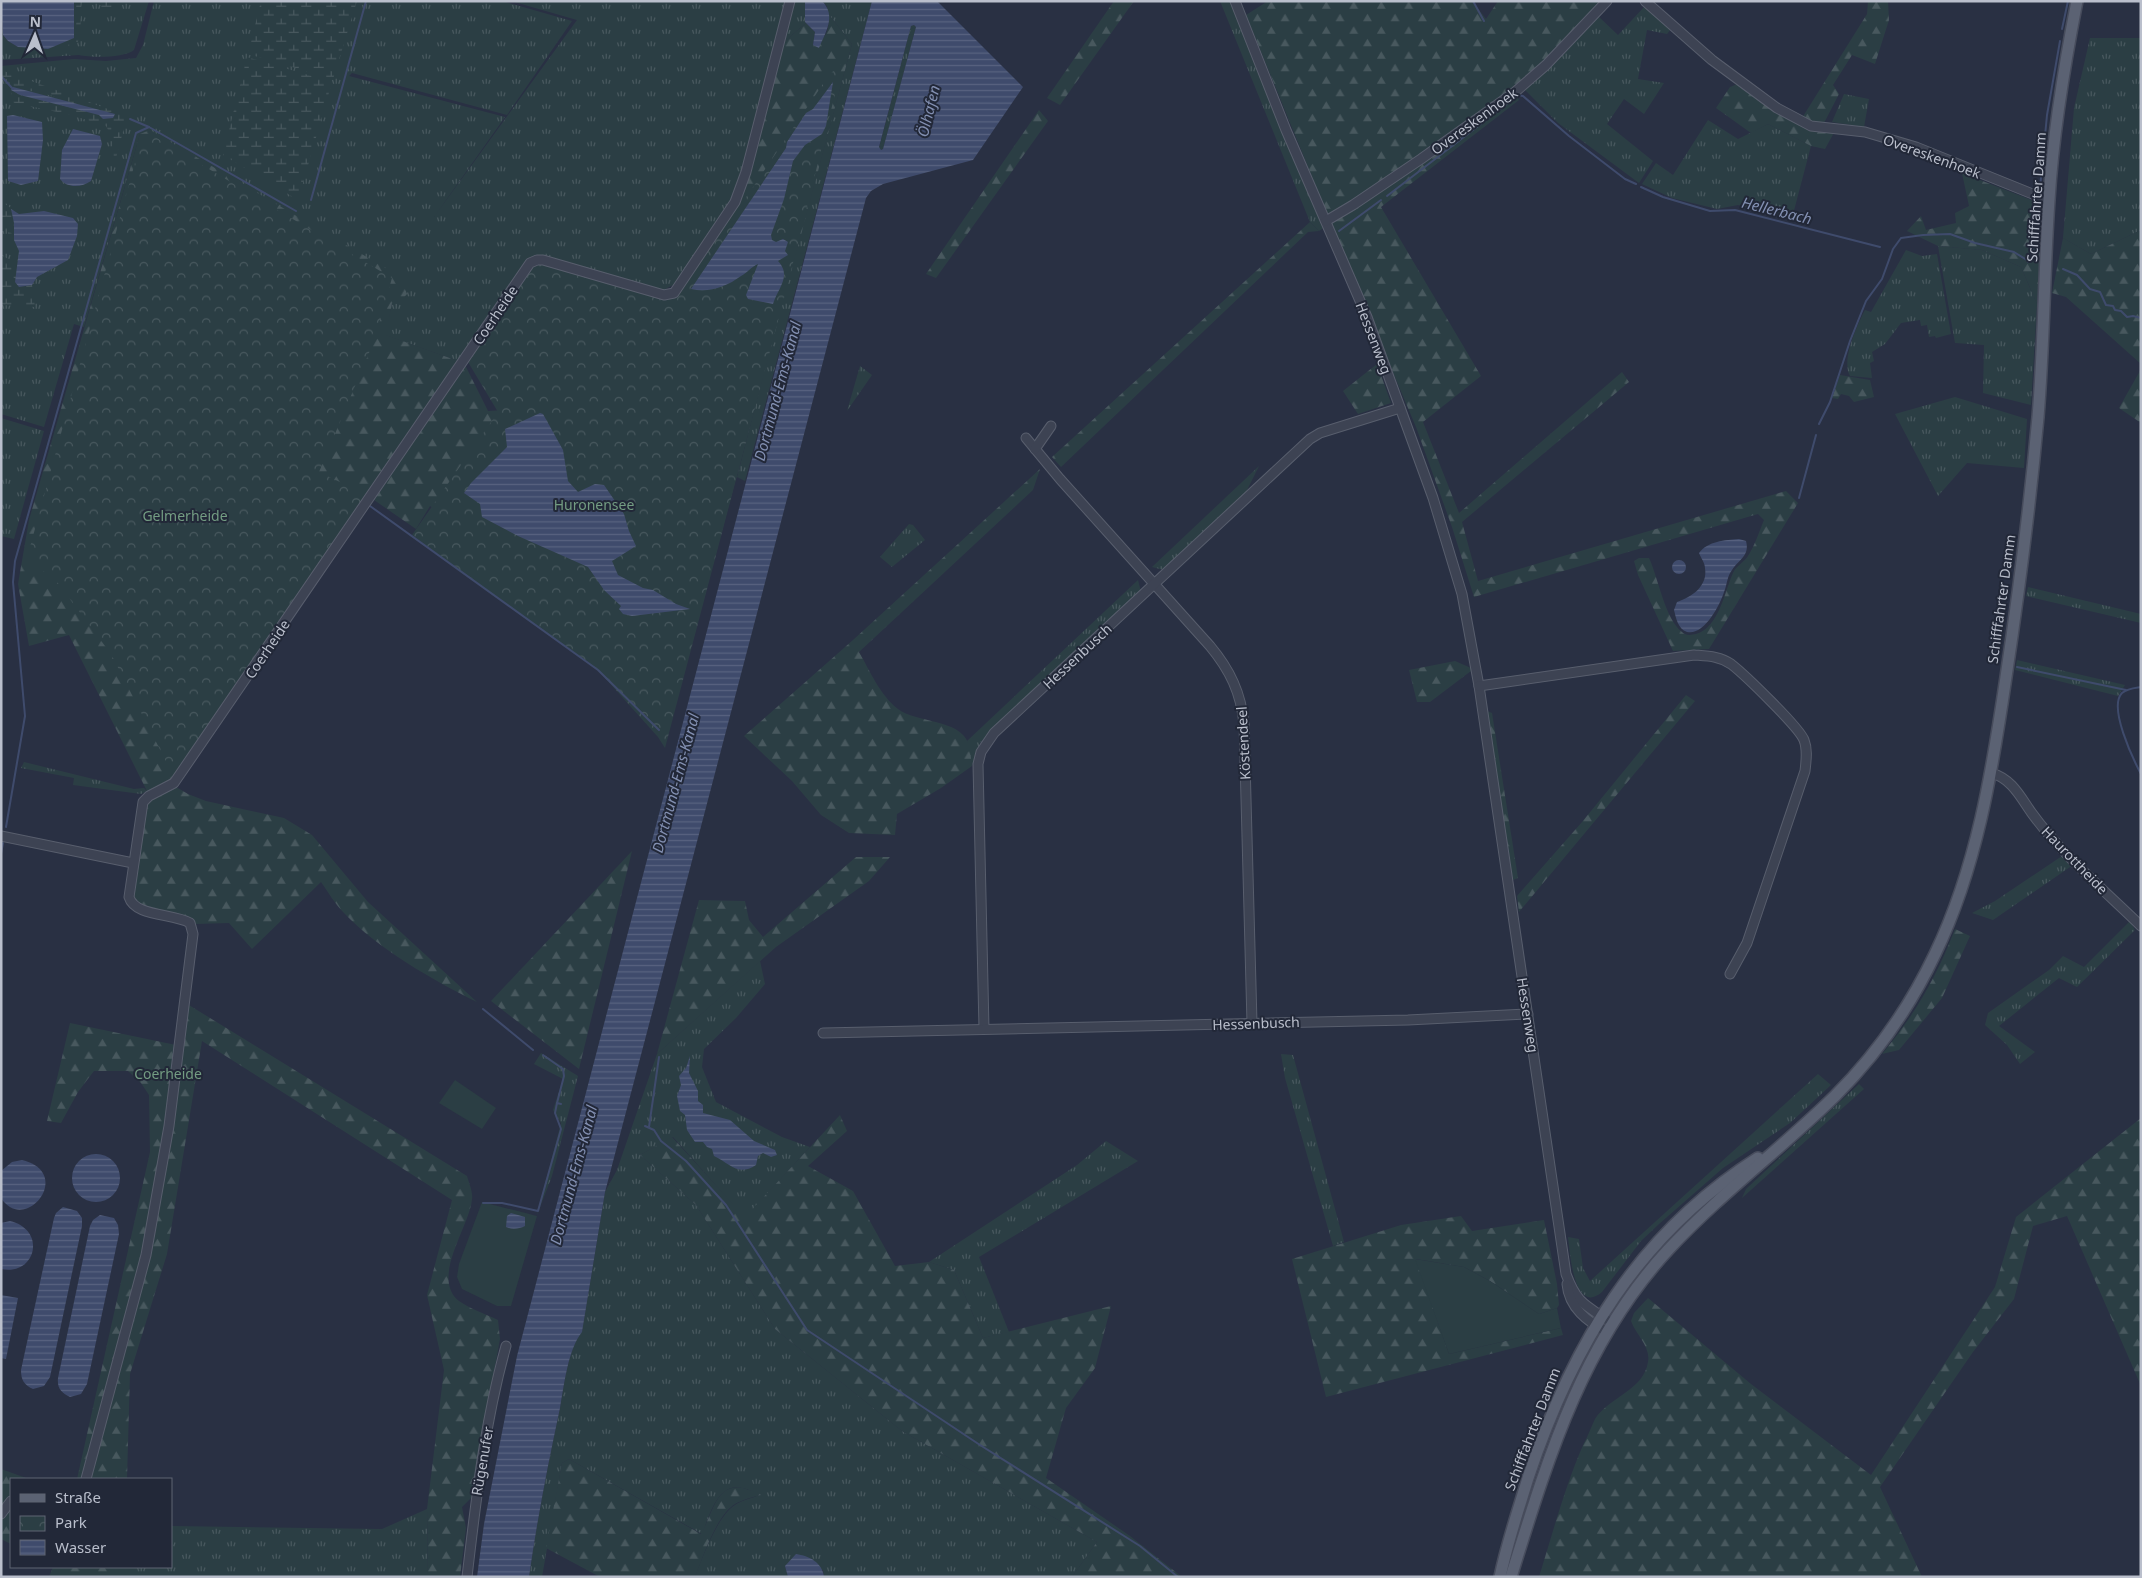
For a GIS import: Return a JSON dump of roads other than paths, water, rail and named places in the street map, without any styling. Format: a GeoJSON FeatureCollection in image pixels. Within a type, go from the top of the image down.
{"type":"FeatureCollection","features":[{"type":"Feature","properties":{"kind":"main road","name":"Schifffahrter Damm"},"geometry":{"type":"LineString","coordinates":[[1511,1577],[1561,1425],[1586,1368],[1610,1328],[1644,1278],[1667,1251],[1854,1075],[1889,1032],[1920,983],[1937,951],[1958,901],[1975,847],[1992,773],[2019,588],[2038,417],[2049,198],[2057,117],[2077,1]]}},
{"type":"Feature","properties":{"kind":"main road","name":"Schifffahrter Damm"},"geometry":{"type":"LineString","coordinates":[[1500,1577],[1514,1524],[1540,1443],[1571,1368],[1598,1321],[1641,1262],[1689,1210],[1719,1185],[1787,1140]]}},
{"type":"Feature","properties":{"kind":"street","name":"Coerheide"},"geometry":{"type":"LineString","coordinates":[[86,1478],[146,1255],[169,1126],[193,934],[190,923],[183,919],[138,909],[131,904],[129,897],[133,863],[144,799],[174,783],[530,264],[543,260],[664,295],[674,292],[735,202],[746,172],[790,1]]}},
{"type":"Feature","properties":{"kind":"street","name":"Hessenweg"},"geometry":{"type":"LineString","coordinates":[[1235,1],[1286,130],[1367,317],[1433,498],[1453,561],[1464,604],[1479,686],[1566,1274],[1580,1302],[1598,1321],[1610,1328]]}},
{"type":"Feature","properties":{"kind":"street","name":"Overeskenhoek"},"geometry":{"type":"LineString","coordinates":[[1326,220],[1353,205],[1414,164],[1515,92],[1546,65],[1607,1]]}},
{"type":"Feature","properties":{"kind":"street","name":"Overeskenhoek"},"geometry":{"type":"LineString","coordinates":[[1645,1],[1712,60],[1777,108],[1811,126],[1865,132],[1916,147],[2035,195],[2049,198]]}},
{"type":"Feature","properties":{"kind":"street","name":"Hessenbusch"},"geometry":{"type":"LineString","coordinates":[[984,1029],[978,764],[981,752],[994,733],[1310,439],[1320,433],[1400,408]]}},
{"type":"Feature","properties":{"kind":"street"},"geometry":{"type":"LineString","coordinates":[[1035,449],[1051,426]]}},
{"type":"Feature","properties":{"kind":"street","name":"Köstendeel"},"geometry":{"type":"LineString","coordinates":[[1026,438],[1140,566],[1154,586],[1225,664],[1236,684],[1241,699],[1244,724],[1252,1023]]}},
{"type":"Feature","properties":{"kind":"street"},"geometry":{"type":"LineString","coordinates":[[1479,686],[1694,655],[1711,656],[1731,664],[1787,717],[1804,738],[1807,758],[1805,771],[1747,941],[1730,974]]}},
{"type":"Feature","properties":{"kind":"street","name":"Haurottheide"},"geometry":{"type":"LineString","coordinates":[[1992,773],[2002,776],[2012,785],[2047,834],[2141,926]]}},
{"type":"Feature","properties":{"kind":"street"},"geometry":{"type":"LineString","coordinates":[[1,836],[133,863]]}},
{"type":"Feature","properties":{"kind":"street","name":"Hessenbusch"},"geometry":{"type":"LineString","coordinates":[[823,1033],[1252,1023],[1528,1014]]}},
{"type":"Feature","properties":{"kind":"street","name":"Rügenufer"},"geometry":{"type":"LineString","coordinates":[[467,1577],[474,1510],[487,1431],[506,1346]]}},
{"type":"Feature","properties":{"kind":"street"},"geometry":{"type":"LineString","coordinates":[[1,1514],[10,1502]]}},
{"type":"Feature","properties":{"kind":"water"},"geometry":{"type":"Polygon","coordinates":[[[1,1],[74,1],[74,38],[48,49],[18,47],[8,41],[3,35],[1,1]]]}},
{"type":"Feature","properties":{"kind":"water"},"geometry":{"type":"Polygon","coordinates":[[[805,1],[822,1],[829,13],[827,30],[819,48],[813,45],[815,32],[805,22],[805,1]]]}},
{"type":"Feature","properties":{"kind":"water"},"geometry":{"type":"Polygon","coordinates":[[[872,1],[937,1],[1023,87],[973,160],[883,184],[871,191],[866,198],[605,1192],[582,1332],[573,1348],[567,1368],[529,1577],[477,1577],[484,1524],[517,1356],[872,1]],[[914,25],[911,26],[879,147],[881,150],[883,149],[916,27],[914,25]]]}},
{"type":"Feature","properties":{"kind":"water"},"geometry":{"type":"Polygon","coordinates":[[[833,82],[826,126],[822,134],[805,145],[793,161],[784,199],[771,235],[772,240],[776,242],[783,239],[788,242],[785,251],[788,255],[778,261],[782,266],[784,277],[773,304],[748,299],[746,295],[758,264],[723,286],[711,290],[691,289],[786,148],[787,142],[806,113],[813,109],[833,82]]]}},
{"type":"Feature","properties":{"kind":"water"},"geometry":{"type":"Polygon","coordinates":[[[13,87],[115,114],[113,118],[103,119],[99,115],[20,95],[11,90],[13,87]]]}},
{"type":"Feature","properties":{"kind":"water"},"geometry":{"type":"Polygon","coordinates":[[[13,115],[42,122],[43,140],[38,181],[21,185],[8,181],[7,116],[13,115]]]}},
{"type":"Feature","properties":{"kind":"water"},"geometry":{"type":"Polygon","coordinates":[[[73,129],[100,136],[102,144],[91,181],[83,185],[71,186],[60,179],[62,150],[73,129]]]}},
{"type":"Feature","properties":{"kind":"water"},"geometry":{"type":"Polygon","coordinates":[[[11,209],[19,214],[44,211],[73,218],[78,224],[77,236],[68,260],[37,277],[32,285],[19,287],[15,282],[19,251],[14,240],[14,223],[11,209]]]}},
{"type":"Feature","properties":{"kind":"water","name":"Huronensee"},"geometry":{"type":"Polygon","coordinates":[[[540,413],[543,414],[563,450],[568,481],[578,492],[595,484],[604,485],[624,514],[636,546],[612,561],[618,575],[690,609],[632,616],[623,614],[619,609],[621,606],[604,590],[588,567],[518,536],[482,517],[480,504],[464,493],[471,483],[507,447],[505,429],[540,413]]]}},
{"type":"Feature","properties":{"kind":"water"},"geometry":{"type":"Polygon","coordinates":[[[1739,539],[1746,541],[1745,554],[1730,572],[1722,598],[1715,611],[1705,625],[1699,629],[1693,632],[1684,631],[1678,623],[1674,610],[1677,602],[1698,590],[1704,580],[1705,566],[1699,553],[1712,544],[1739,539]]]}},
{"type":"Feature","properties":{"kind":"water"},"geometry":{"type":"Polygon","coordinates":[[[1676,560],[1682,560],[1686,567],[1682,574],[1676,574],[1672,570],[1672,564],[1676,560]]]}},
{"type":"Feature","properties":{"kind":"water"},"geometry":{"type":"Polygon","coordinates":[[[690,1056],[689,1073],[698,1091],[698,1101],[703,1105],[703,1113],[730,1120],[754,1141],[775,1150],[777,1155],[771,1157],[763,1153],[758,1156],[756,1165],[739,1170],[714,1156],[712,1149],[703,1142],[695,1142],[687,1130],[685,1115],[680,1111],[677,1096],[681,1085],[679,1076],[686,1068],[690,1056]]]}},
{"type":"Feature","properties":{"kind":"water"},"geometry":{"type":"Polygon","coordinates":[[[91,1154],[101,1154],[113,1161],[120,1173],[120,1183],[113,1195],[101,1202],[91,1202],[83,1198],[76,1191],[72,1183],[72,1173],[76,1165],[83,1158],[91,1154]]]}},
{"type":"Feature","properties":{"kind":"water"},"geometry":{"type":"Polygon","coordinates":[[[22,1160],[37,1167],[44,1177],[45,1187],[40,1198],[32,1206],[22,1210],[11,1208],[1,1198],[1,1171],[12,1162],[22,1160]]]}},
{"type":"Feature","properties":{"kind":"water"},"geometry":{"type":"Polygon","coordinates":[[[63,1207],[77,1211],[82,1218],[82,1226],[50,1377],[44,1386],[33,1389],[24,1382],[21,1370],[54,1218],[56,1213],[63,1207]]]}},
{"type":"Feature","properties":{"kind":"water"},"geometry":{"type":"Polygon","coordinates":[[[511,1213],[525,1217],[525,1226],[516,1229],[506,1227],[507,1216],[511,1213]]]}},
{"type":"Feature","properties":{"kind":"water"},"geometry":{"type":"Polygon","coordinates":[[[100,1215],[114,1218],[118,1225],[119,1234],[87,1384],[81,1394],[70,1397],[60,1390],[58,1378],[90,1226],[93,1220],[100,1215]]]}},
{"type":"Feature","properties":{"kind":"water"},"geometry":{"type":"Polygon","coordinates":[[[10,1221],[22,1226],[29,1233],[33,1242],[33,1251],[29,1259],[22,1266],[13,1269],[1,1269],[1,1223],[10,1221]]]}},
{"type":"Feature","properties":{"kind":"water"},"geometry":{"type":"Polygon","coordinates":[[[1,1295],[18,1298],[6,1359],[1,1358],[1,1295]]]}},
{"type":"Feature","properties":{"kind":"water"},"geometry":{"type":"Polygon","coordinates":[[[796,1554],[806,1556],[818,1564],[824,1577],[788,1577],[785,1566],[796,1554]]]}},
{"type":"Feature","properties":{"kind":"waterway"},"geometry":{"type":"LineString","coordinates":[[311,200],[366,1]]}},
{"type":"Feature","properties":{"kind":"waterway"},"geometry":{"type":"LineString","coordinates":[[1473,1],[1484,21]]}},
{"type":"Feature","properties":{"kind":"waterway"},"geometry":{"type":"LineString","coordinates":[[2062,29],[2068,1]]}},
{"type":"Feature","properties":{"kind":"waterway"},"geometry":{"type":"LineString","coordinates":[[2040,188],[2047,115],[2060,41]]}},
{"type":"Feature","properties":{"kind":"waterway"},"geometry":{"type":"LineString","coordinates":[[1,76],[13,89]]}},
{"type":"Feature","properties":{"kind":"waterway","name":"Hellerbach"},"geometry":{"type":"LineString","coordinates":[[1517,95],[1523,96],[1569,136],[1625,179],[1636,184]]}},
{"type":"Feature","properties":{"kind":"waterway"},"geometry":{"type":"LineString","coordinates":[[1387,196],[1512,100]]}},
{"type":"Feature","properties":{"kind":"waterway"},"geometry":{"type":"LineString","coordinates":[[130,119],[149,127]]}},
{"type":"Feature","properties":{"kind":"waterway"},"geometry":{"type":"LineString","coordinates":[[6,827],[25,716],[13,582],[15,561],[136,133],[149,127],[296,211]]}},
{"type":"Feature","properties":{"kind":"waterway","name":"Hellerbach"},"geometry":{"type":"LineString","coordinates":[[1641,187],[1663,197],[1710,211],[1735,210],[1880,247]]}},
{"type":"Feature","properties":{"kind":"waterway"},"geometry":{"type":"LineString","coordinates":[[1339,231],[1381,200]]}},
{"type":"Feature","properties":{"kind":"waterway"},"geometry":{"type":"LineString","coordinates":[[2028,262],[2037,237],[2039,204]]}},
{"type":"Feature","properties":{"kind":"waterway"},"geometry":{"type":"LineString","coordinates":[[1819,424],[1830,402],[1850,341],[1866,301],[1882,279],[1893,249],[1901,238],[1950,234],[1975,243],[2014,252],[2030,262]]}},
{"type":"Feature","properties":{"kind":"waterway","name":"Hellerbach"},"geometry":{"type":"LineString","coordinates":[[2063,269],[2077,275],[2090,289],[2100,292],[2106,305],[2113,306],[2115,310],[2121,311],[2127,317],[2141,318]]}},
{"type":"Feature","properties":{"kind":"waterway"},"geometry":{"type":"LineString","coordinates":[[1799,498],[1816,435]]}},
{"type":"Feature","properties":{"kind":"waterway"},"geometry":{"type":"LineString","coordinates":[[370,506],[598,670],[659,730]]}},
{"type":"Feature","properties":{"kind":"waterway"},"geometry":{"type":"LineString","coordinates":[[2017,667],[2126,690]]}},
{"type":"Feature","properties":{"kind":"waterway"},"geometry":{"type":"LineString","coordinates":[[2141,687],[2129,689],[2122,693],[2118,700],[2123,733],[2141,774]]}},
{"type":"Feature","properties":{"kind":"waterway"},"geometry":{"type":"LineString","coordinates":[[1,854],[3,843]]}},
{"type":"Feature","properties":{"kind":"waterway"},"geometry":{"type":"LineString","coordinates":[[483,1009],[533,1050]]}},
{"type":"Feature","properties":{"kind":"waterway"},"geometry":{"type":"LineString","coordinates":[[543,1055],[563,1069],[564,1076],[557,1103]]}},
{"type":"Feature","properties":{"kind":"waterway"},"geometry":{"type":"LineString","coordinates":[[649,1127],[659,1057]]}},
{"type":"Feature","properties":{"kind":"waterway"},"geometry":{"type":"LineString","coordinates":[[483,1203],[502,1203],[538,1211],[561,1129],[555,1113],[557,1103],[561,1104]]}},
{"type":"Feature","properties":{"kind":"waterway"},"geometry":{"type":"LineString","coordinates":[[645,1126],[654,1130],[661,1141],[686,1161],[726,1205],[807,1330],[980,1445],[1140,1546],[1178,1577]]}},
{"type":"Feature","properties":{"kind":"water label","name":"Ölhafen"},"geometry":{"type":"Point","coordinates":[928,111]}},
{"type":"Feature","properties":{"kind":"water label","name":"Dortmund-Ems-Kanal"},"geometry":{"type":"Point","coordinates":[777,391]}},
{"type":"Feature","properties":{"kind":"water label","name":"Dortmund-Ems-Kanal"},"geometry":{"type":"Point","coordinates":[675,783]}},
{"type":"Feature","properties":{"kind":"water label","name":"Dortmund-Ems-Kanal"},"geometry":{"type":"Point","coordinates":[573,1175]}},
{"type":"Feature","properties":{"kind":"park label","name":"Gelmerheide"},"geometry":{"type":"Point","coordinates":[185,515]}}]}
